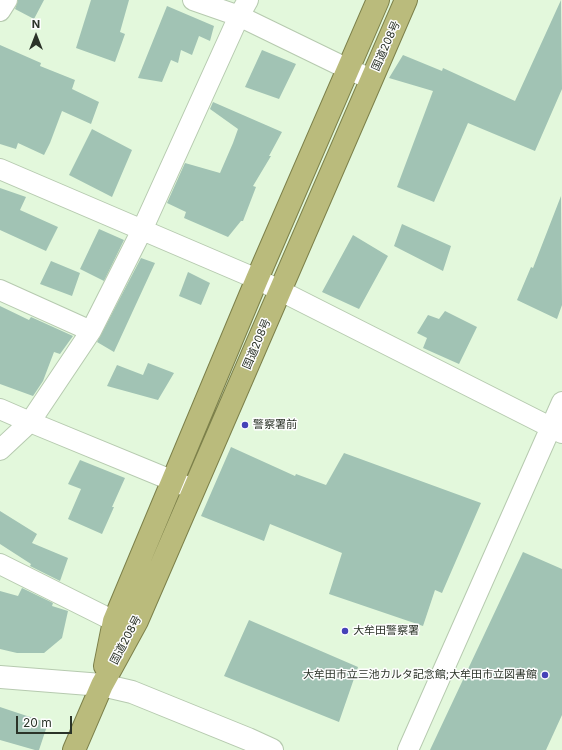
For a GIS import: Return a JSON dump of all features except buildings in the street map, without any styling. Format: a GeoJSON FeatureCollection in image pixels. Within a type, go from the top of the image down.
{"type":"FeatureCollection","features":[{"type":"Feature","properties":{"kind":"highway","name":"国道208号"},"geometry":{"type":"LineString","coordinates":[[102,685],[114,620],[257,279],[378,0]]}},
{"type":"Feature","properties":{"kind":"highway","name":"国道208号"},"geometry":{"type":"LineString","coordinates":[[74,750],[102,685],[137,620],[406,0]]}},
{"type":"Feature","properties":{"kind":"street"},"geometry":{"type":"LineString","coordinates":[[0,11],[7,0]]}},
{"type":"Feature","properties":{"kind":"street"},"geometry":{"type":"LineString","coordinates":[[193,0],[243,8],[348,69],[371,78]]}},
{"type":"Feature","properties":{"kind":"street"},"geometry":{"type":"LineString","coordinates":[[0,450],[30,422],[91,331],[142,230],[243,8]]}},
{"type":"Feature","properties":{"kind":"street"},"geometry":{"type":"LineString","coordinates":[[0,169],[257,279],[556,430]]}},
{"type":"Feature","properties":{"kind":"street"},"geometry":{"type":"LineString","coordinates":[[0,290],[91,331]]}},
{"type":"Feature","properties":{"kind":"street"},"geometry":{"type":"LineString","coordinates":[[408,750],[556,430],[562,402]]}},
{"type":"Feature","properties":{"kind":"street"},"geometry":{"type":"LineString","coordinates":[[0,408],[30,422],[194,489]]}},
{"type":"Feature","properties":{"kind":"street"},"geometry":{"type":"LineString","coordinates":[[0,564],[114,620],[137,620]]}},
{"type":"Feature","properties":{"kind":"street"},"geometry":{"type":"LineString","coordinates":[[0,677],[102,685],[132,692],[246,744],[272,750]]}},
{"type":"Feature","properties":{"kind":"place","name":"警察署前"},"geometry":{"type":"Point","coordinates":[245,425]}},
{"type":"Feature","properties":{"kind":"place","name":"大牟田警察署"},"geometry":{"type":"Point","coordinates":[345,631]}},
{"type":"Feature","properties":{"kind":"place","name":"大牟田市立三池カルタ記念館;大牟田市立図書館"},"geometry":{"type":"Point","coordinates":[545,675]}}]}
